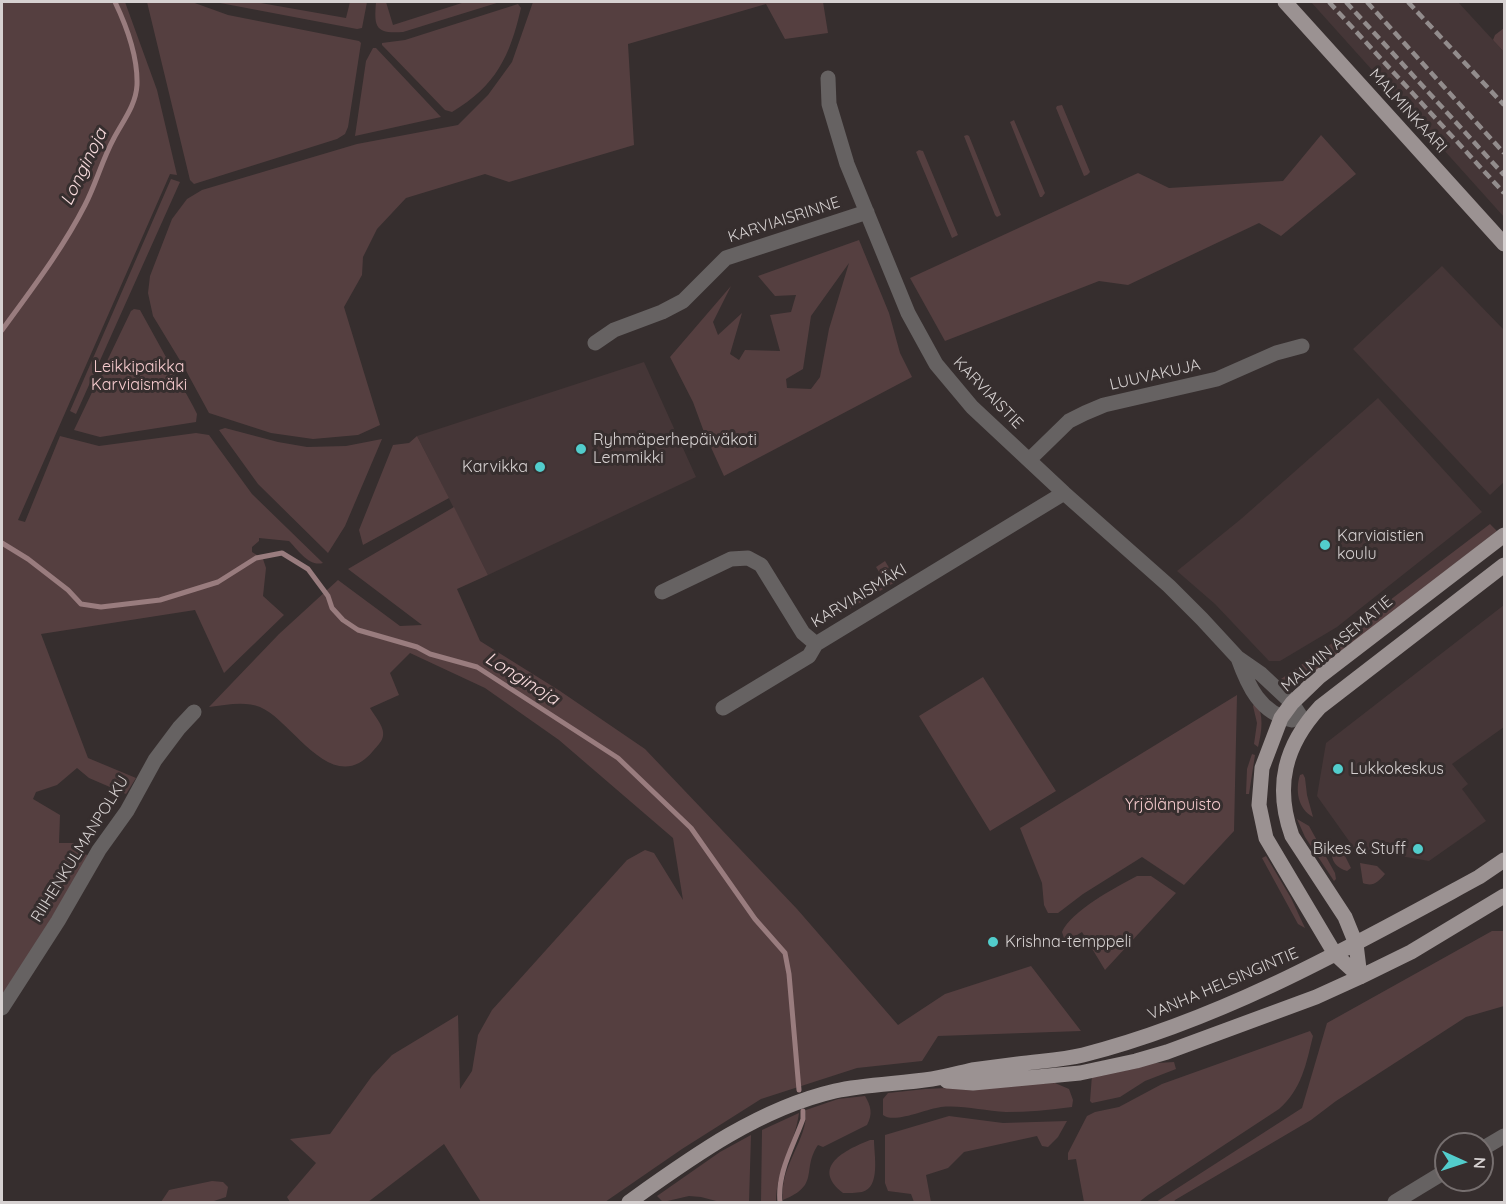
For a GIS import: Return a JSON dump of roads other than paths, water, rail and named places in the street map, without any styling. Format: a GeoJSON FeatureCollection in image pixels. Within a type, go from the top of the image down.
{"type":"FeatureCollection","features":[{"type":"Feature","properties":{"kind":"main road","name":"MALMINKAARI"},"geometry":{"type":"LineString","coordinates":[[1285,2],[1504,244]]}},
{"type":"Feature","properties":{"kind":"main road","name":"MALMIN ASEMATIE"},"geometry":{"type":"LineString","coordinates":[[1360,977],[1335,954],[1266,838],[1259,805],[1262,768],[1281,718],[1292,703],[1332,667],[1504,535]]}},
{"type":"Feature","properties":{"kind":"main road"},"geometry":{"type":"LineString","coordinates":[[1360,977],[1356,944],[1345,917],[1292,836],[1287,822],[1282,795],[1287,761],[1305,723],[1320,707],[1504,565]]}},
{"type":"Feature","properties":{"kind":"main road","name":"VANHA HELSINGINTIE"},"geometry":{"type":"LineString","coordinates":[[629,1203],[688,1160],[743,1127],[775,1111],[809,1099],[859,1086],[932,1079],[972,1070],[1081,1056],[1190,1020],[1303,971],[1356,944],[1479,877],[1504,860]]}},
{"type":"Feature","properties":{"kind":"main road","name":"VANHA HELSINGINTIE"},"geometry":{"type":"LineString","coordinates":[[932,1079],[985,1082],[1080,1072],[1136,1061],[1316,997],[1411,952],[1504,896]]}},
{"type":"Feature","properties":{"kind":"street","name":"KARVIAISTIE"},"geometry":{"type":"LineString","coordinates":[[828,78],[829,104],[840,143],[908,313],[936,364],[972,407],[1064,493],[1175,591],[1238,658],[1261,674],[1292,703],[1305,723]]}},
{"type":"Feature","properties":{"kind":"street","name":"KARVIAISRINNE"},"geometry":{"type":"LineString","coordinates":[[595,343],[614,330],[662,312],[683,301],[726,258],[867,212]]}},
{"type":"Feature","properties":{"kind":"street","name":"LUUVAKUJA"},"geometry":{"type":"LineString","coordinates":[[1029,459],[1069,421],[1104,405],[1217,379],[1276,353],[1302,346]]}},
{"type":"Feature","properties":{"kind":"street","name":"KARVIAISMÄKI"},"geometry":{"type":"LineString","coordinates":[[663,592],[731,560],[748,558],[761,565],[803,633],[816,644],[1064,493]]}},
{"type":"Feature","properties":{"kind":"street"},"geometry":{"type":"LineString","coordinates":[[723,708],[809,656],[816,644]]}},
{"type":"Feature","properties":{"kind":"street","name":"KARVIAISTIE"},"geometry":{"type":"LineString","coordinates":[[1238,658],[1248,686],[1260,702],[1281,718],[1305,723]]}},
{"type":"Feature","properties":{"kind":"street","name":"RIIHENKULMANPOLKU"},"geometry":{"type":"LineString","coordinates":[[2,1008],[58,921],[99,850],[127,811],[155,760],[194,712]]}},
{"type":"Feature","properties":{"kind":"street"},"geometry":{"type":"LineString","coordinates":[[1395,1203],[1434,1179]]}},
{"type":"Feature","properties":{"kind":"waterway","name":"Longinoja"},"geometry":{"type":"LineString","coordinates":[[2,330],[46,269],[76,222],[134,99],[137,85],[134,53],[115,2]]}},
{"type":"Feature","properties":{"kind":"waterway","name":"Longinoja"},"geometry":{"type":"LineString","coordinates":[[2,543],[28,559],[68,590],[81,604],[101,607],[160,600],[218,582],[256,558],[282,553],[308,569],[328,596],[332,608],[343,620],[358,630],[477,667],[618,758],[691,828],[755,919],[785,953],[789,974],[799,1090]]}},
{"type":"Feature","properties":{"kind":"waterway","name":"Longinoja"},"geometry":{"type":"LineString","coordinates":[[780,1202],[783,1170],[803,1119],[803,1111]]}},
{"type":"Feature","properties":{"kind":"railway"},"geometry":{"type":"LineString","coordinates":[[1329,2],[1504,193]]}},
{"type":"Feature","properties":{"kind":"railway"},"geometry":{"type":"LineString","coordinates":[[1346,2],[1504,175]]}},
{"type":"Feature","properties":{"kind":"railway"},"geometry":{"type":"LineString","coordinates":[[1367,2],[1504,153]]}},
{"type":"Feature","properties":{"kind":"railway"},"geometry":{"type":"LineString","coordinates":[[1408,2],[1504,105]]}},
{"type":"Feature","properties":{"kind":"place","name":"Ryhmäperhepäiväkoti Lemmikki"},"geometry":{"type":"Point","coordinates":[581,449]}},
{"type":"Feature","properties":{"kind":"place","name":"Karvikka"},"geometry":{"type":"Point","coordinates":[540,467]}},
{"type":"Feature","properties":{"kind":"place","name":"Karviaistien koulu"},"geometry":{"type":"Point","coordinates":[1325,545]}},
{"type":"Feature","properties":{"kind":"place","name":"Lukkokeskus"},"geometry":{"type":"Point","coordinates":[1338,769]}},
{"type":"Feature","properties":{"kind":"place","name":"Bikes & Stuff"},"geometry":{"type":"Point","coordinates":[1418,849]}},
{"type":"Feature","properties":{"kind":"place","name":"Krishna-temppeli"},"geometry":{"type":"Point","coordinates":[993,942]}},
{"type":"Feature","properties":{"kind":"park label","name":"Leikkipaikka Karviaismäki"},"geometry":{"type":"Point","coordinates":[139,376]}},
{"type":"Feature","properties":{"kind":"park label","name":"Yrjölänpuisto"},"geometry":{"type":"Point","coordinates":[1173,805]}}]}
